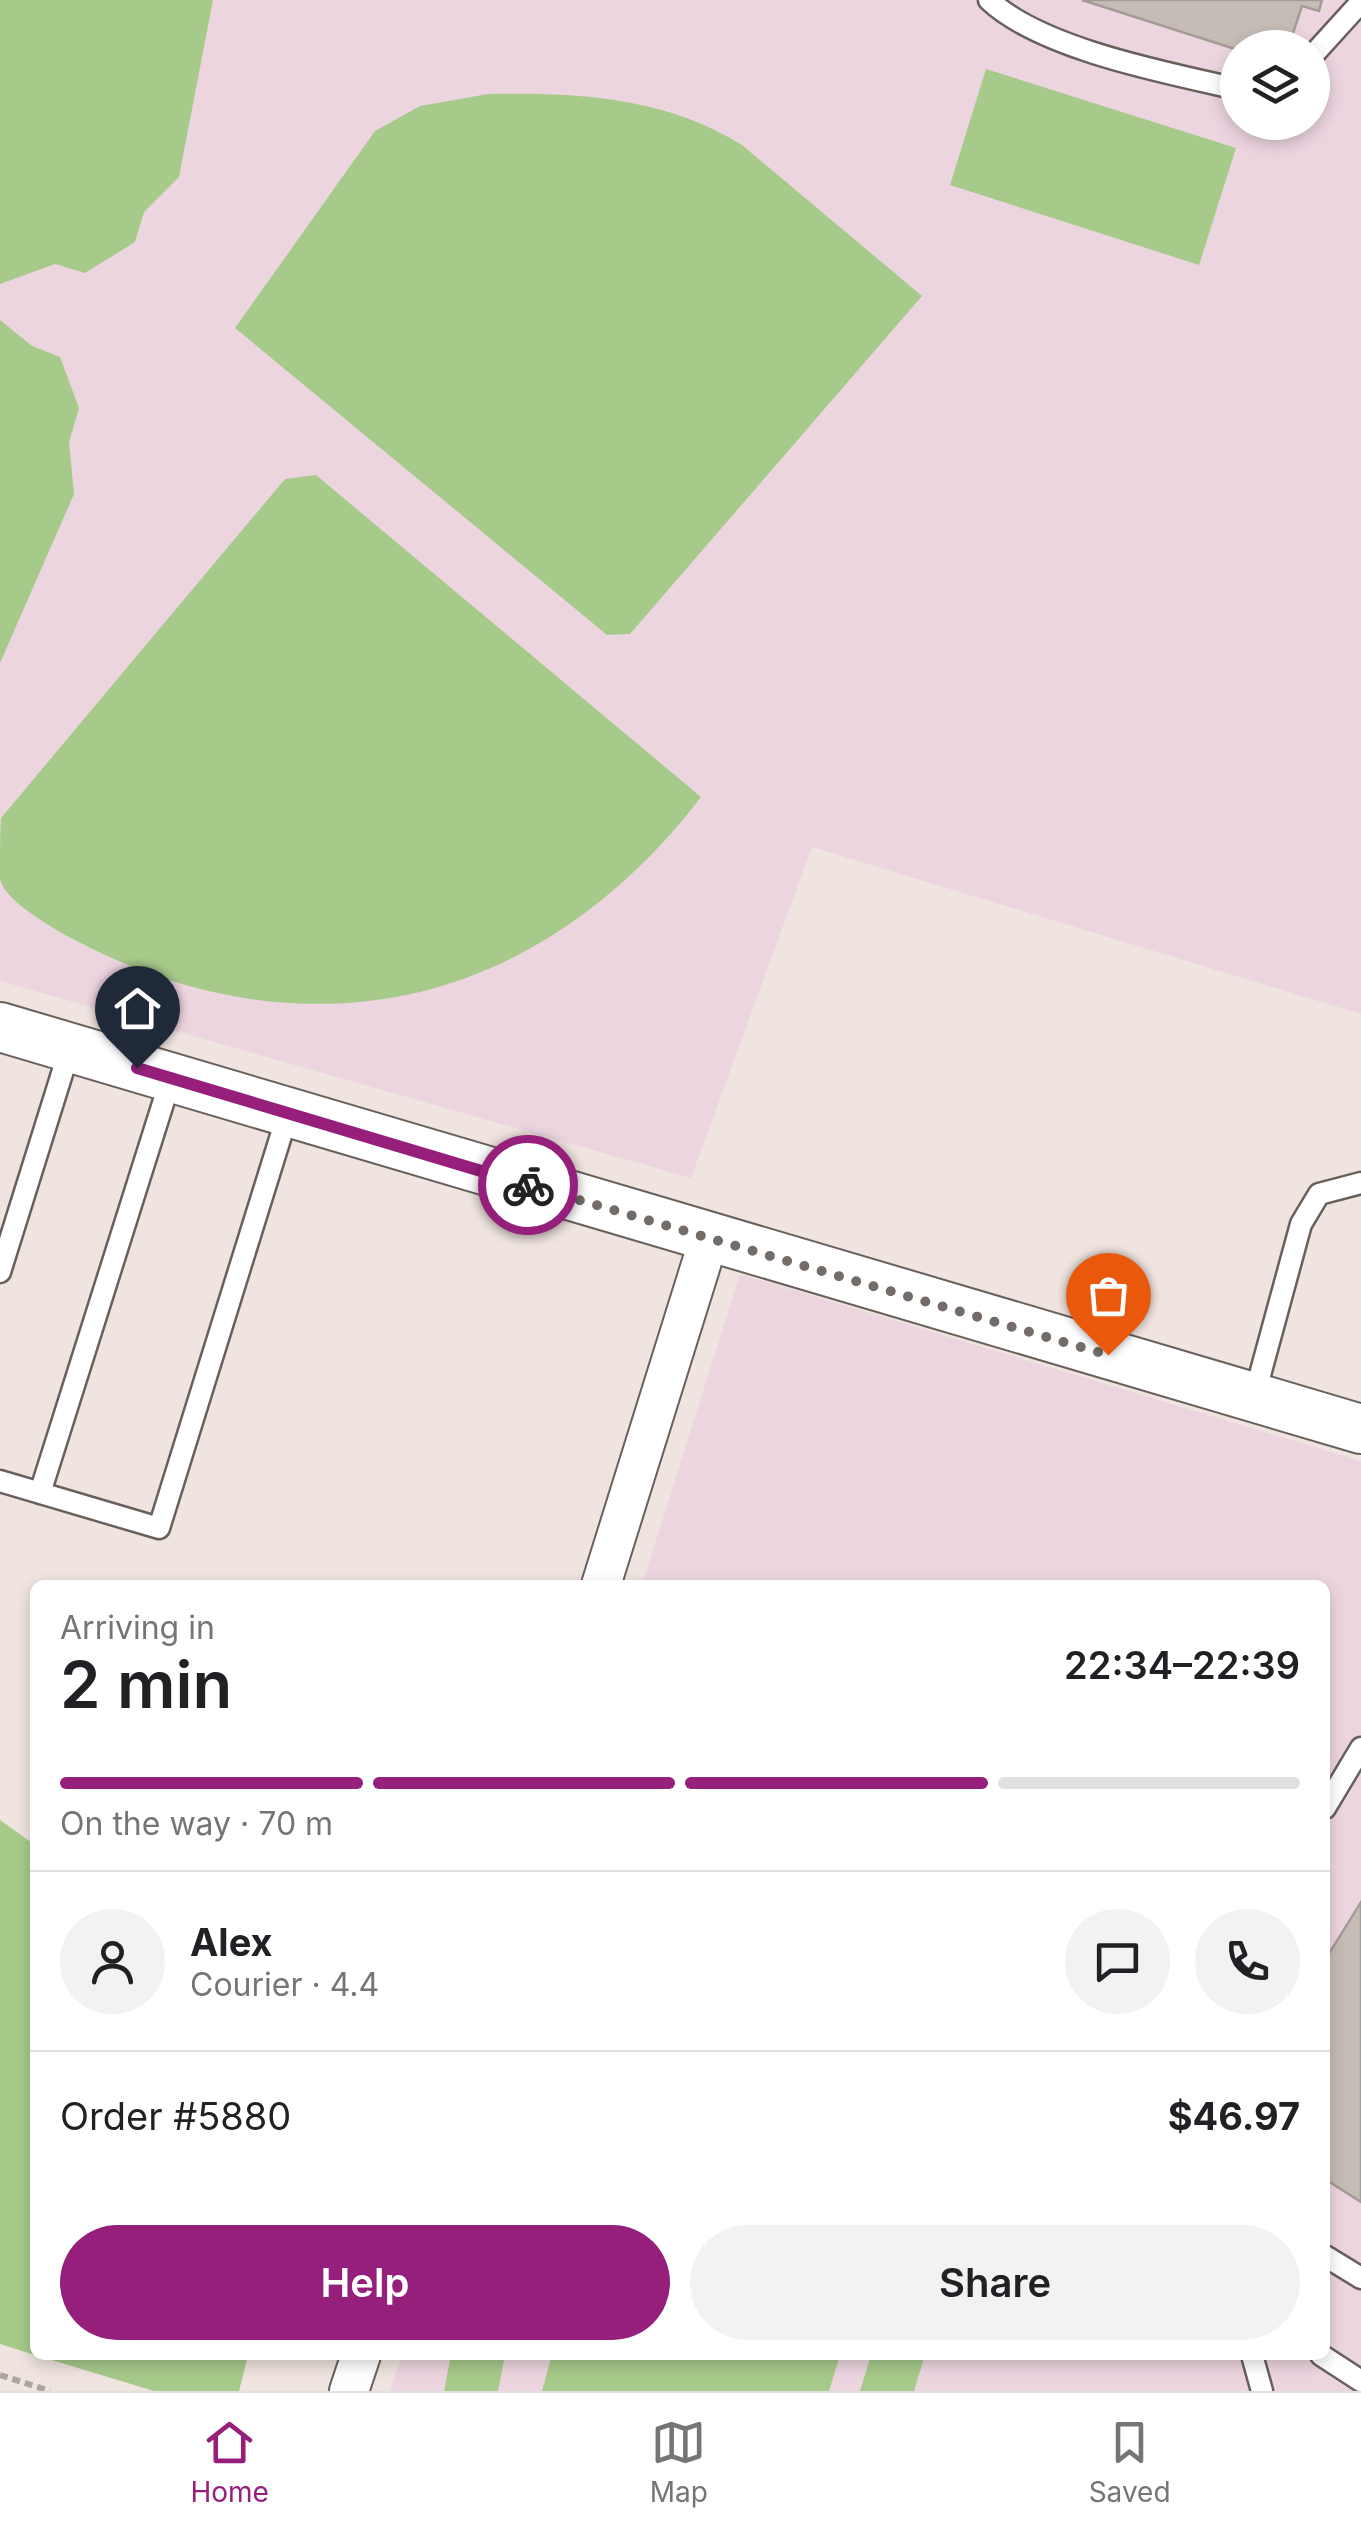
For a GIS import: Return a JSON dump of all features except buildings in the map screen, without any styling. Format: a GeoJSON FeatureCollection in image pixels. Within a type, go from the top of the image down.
{"type":"FeatureCollection","features":[{"type":"Feature","properties":{"kind":"street"},"geometry":{"type":"LineString","coordinates":[[0,1027],[1361,1428]]}},
{"type":"Feature","properties":{"kind":"street"},"geometry":{"type":"LineString","coordinates":[[603,1580],[709,1239]]}},
{"type":"Feature","properties":{"kind":"street"},"geometry":{"type":"LineString","coordinates":[[349,2391],[358,2360]]}},
{"type":"Feature","properties":{"kind":"lane"},"geometry":{"type":"LineString","coordinates":[[989,0],[1023,28],[1220,85]]}},
{"type":"Feature","properties":{"kind":"lane"},"geometry":{"type":"LineString","coordinates":[[1330,36],[1361,2]]}},
{"type":"Feature","properties":{"kind":"lane"},"geometry":{"type":"LineString","coordinates":[[0,1272],[70,1048]]}},
{"type":"Feature","properties":{"kind":"lane"},"geometry":{"type":"LineString","coordinates":[[40,1493],[171,1078]]}},
{"type":"Feature","properties":{"kind":"lane"},"geometry":{"type":"LineString","coordinates":[[0,1481],[159,1528],[288,1113]]}},
{"type":"Feature","properties":{"kind":"lane"},"geometry":{"type":"LineString","coordinates":[[1254,1397],[1301,1224],[1318,1194],[1361,1182]]}},
{"type":"Feature","properties":{"kind":"lane"},"geometry":{"type":"LineString","coordinates":[[1330,1800],[1361,1748]]}},
{"type":"Feature","properties":{"kind":"lane"},"geometry":{"type":"LineString","coordinates":[[1330,2259],[1361,2278]]}},
{"type":"Feature","properties":{"kind":"lane"},"geometry":{"type":"LineString","coordinates":[[1253,2360],[1262,2391]]}},
{"type":"Feature","properties":{"kind":"lane"},"geometry":{"type":"LineString","coordinates":[[1328,2360],[1361,2382]]}},
{"type":"Feature","properties":{"kind":"path"},"geometry":{"type":"LineString","coordinates":[[0,2375],[50,2391]]}},
{"type":"Feature","properties":{"kind":"shaded area"},"geometry":{"type":"Polygon","coordinates":[[[0,0],[1361,0],[1361,1014],[812,847],[691,1178],[0,981],[0,0]]]}},
{"type":"Feature","properties":{"kind":"shaded area"},"geometry":{"type":"Polygon","coordinates":[[[740,1274],[1361,1461],[1361,2391],[390,2391],[400,2360],[1330,2360],[1330,1580],[644,1580],[740,1274]]]}},
{"type":"Feature","properties":{"kind":"green space"},"geometry":{"type":"Polygon","coordinates":[[[0,0],[213,0],[179,177],[144,212],[135,242],[85,273],[55,264],[0,284],[0,0]]]}},
{"type":"Feature","properties":{"kind":"green space"},"geometry":{"type":"Polygon","coordinates":[[[986,69],[1236,148],[1199,265],[950,185],[986,69]]]}},
{"type":"Feature","properties":{"kind":"green space"},"geometry":{"type":"Polygon","coordinates":[[[488,94],[554,94],[620,101],[683,116],[713,129],[742,145],[922,296],[630,634],[607,635],[235,328],[375,131],[420,106],[488,94]]]}},
{"type":"Feature","properties":{"kind":"green space"},"geometry":{"type":"Polygon","coordinates":[[[0,320],[32,346],[60,357],[79,408],[69,442],[74,494],[0,663],[0,320]]]}},
{"type":"Feature","properties":{"kind":"green space"},"geometry":{"type":"Polygon","coordinates":[[[316,475],[701,797],[674,831],[612,892],[577,919],[503,963],[420,992],[325,1004],[232,996],[141,970],[40,920],[15,901],[0,879],[1,818],[285,479],[316,475]]]}},
{"type":"Feature","properties":{"kind":"green space"},"geometry":{"type":"Polygon","coordinates":[[[0,1820],[30,1841],[30,2353],[0,2344],[0,1820]]]}},
{"type":"Feature","properties":{"kind":"green space"},"geometry":{"type":"Polygon","coordinates":[[[52,2360],[247,2360],[239,2391],[154,2391],[52,2360]]]}},
{"type":"Feature","properties":{"kind":"green space"},"geometry":{"type":"Polygon","coordinates":[[[450,2360],[504,2360],[498,2391],[444,2391],[450,2360]]]}},
{"type":"Feature","properties":{"kind":"green space"},"geometry":{"type":"Polygon","coordinates":[[[551,2360],[838,2360],[829,2391],[542,2391],[551,2360]]]}},
{"type":"Feature","properties":{"kind":"green space"},"geometry":{"type":"Polygon","coordinates":[[[869,2360],[923,2360],[914,2391],[860,2391],[869,2360]]]}},
{"type":"Feature","properties":{"kind":"way so far"},"geometry":{"type":"LineString","coordinates":[[528,1185],[1108,1355]]}},
{"type":"Feature","properties":{"kind":"route"},"geometry":{"type":"LineString","coordinates":[[137,1068],[528,1185]]}}]}
